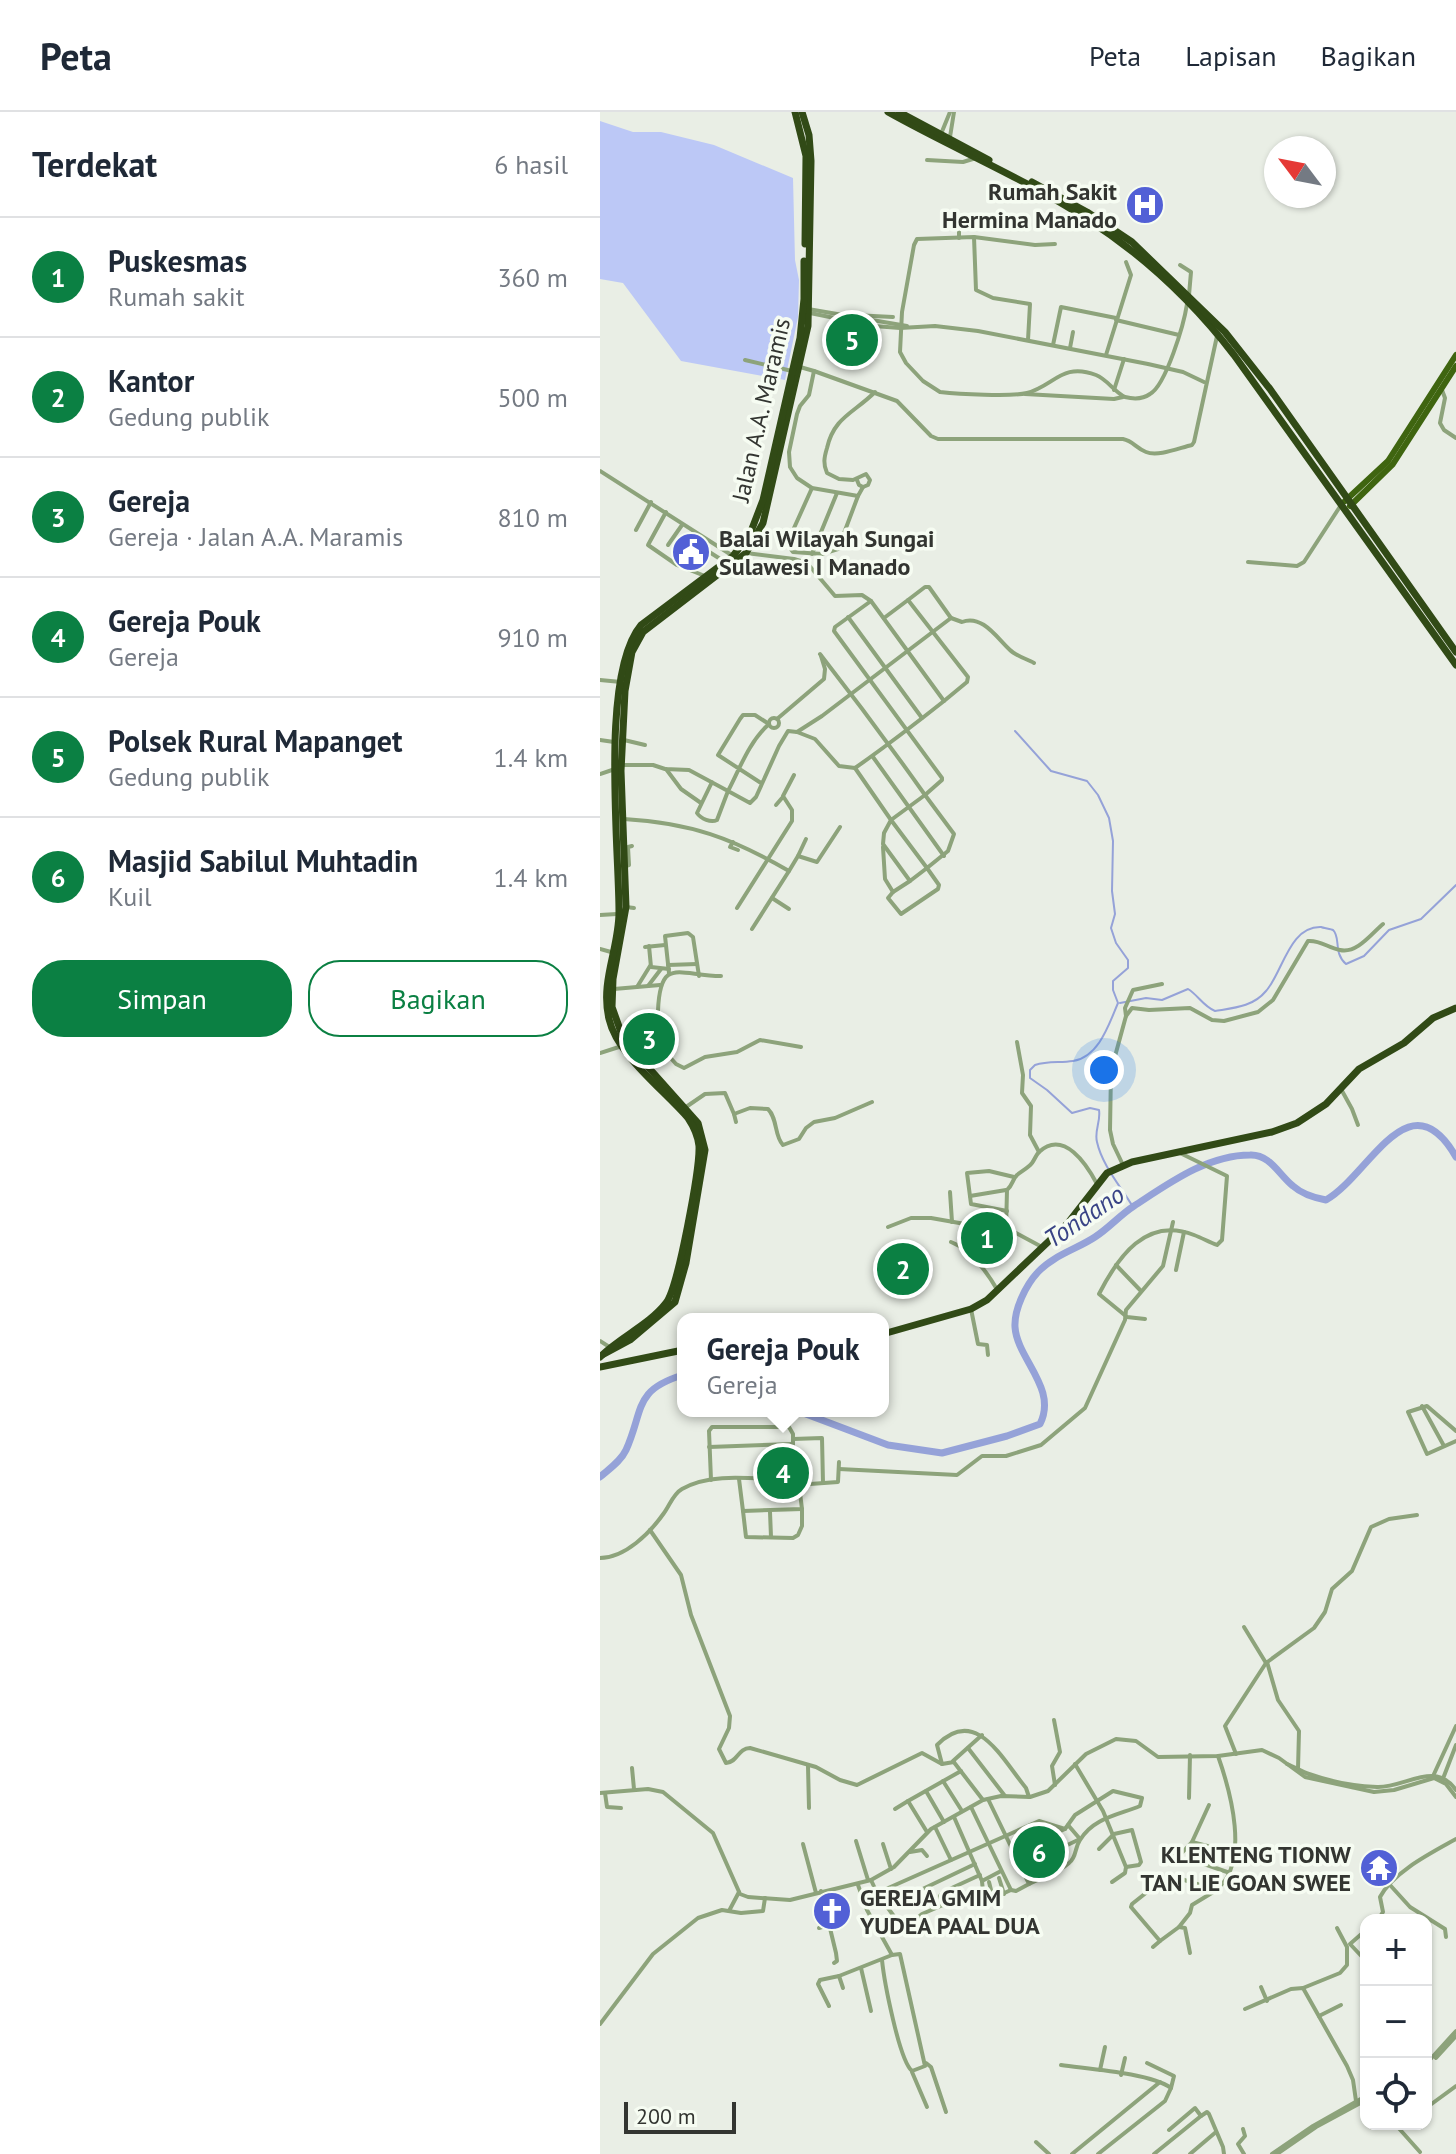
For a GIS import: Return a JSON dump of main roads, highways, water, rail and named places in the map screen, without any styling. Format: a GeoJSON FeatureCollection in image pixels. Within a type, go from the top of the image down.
{"type":"FeatureCollection","features":[{"type":"Feature","properties":{"kind":"highway","name":"Jalan A.A. Maramis"},"geometry":{"type":"LineString","coordinates":[[795,112],[806,156],[806,311]]}},
{"type":"Feature","properties":{"kind":"highway"},"geometry":{"type":"LineString","coordinates":[[684,1254],[705,1150],[700,1126],[619,1029],[612,1007],[612,990],[630,908],[621,870],[619,741],[628,672],[639,637],[655,621],[746,553],[763,523],[793,414],[796,369],[806,311],[811,161],[809,135],[802,112]]}},
{"type":"Feature","properties":{"kind":"highway"},"geometry":{"type":"LineString","coordinates":[[888,112],[1100,227],[1188,298],[1218,333],[1456,652]]}},
{"type":"Feature","properties":{"kind":"highway"},"geometry":{"type":"LineString","coordinates":[[899,112],[1102,221],[1132,242],[1225,332],[1270,389],[1456,665]]}},
{"type":"Feature","properties":{"kind":"highway","name":"Jalan A.A. Maramis"},"geometry":{"type":"LineString","coordinates":[[619,741],[621,682],[628,646],[637,629],[733,556],[746,540],[757,517],[796,369]]}},
{"type":"Feature","properties":{"kind":"highway"},"geometry":{"type":"LineString","coordinates":[[612,1365],[607,1352],[673,1305],[681,1285],[699,1147],[688,1118],[622,1046],[609,1020],[606,1001],[619,914],[621,870],[622,819],[618,767]]}},
{"type":"Feature","properties":{"kind":"highway"},"geometry":{"type":"LineString","coordinates":[[889,1332],[971,1309],[998,1291],[1074,1217],[1097,1184],[1115,1169],[1272,1132],[1297,1123],[1320,1110],[1359,1069],[1404,1043],[1429,1021],[1456,1008]]}},
{"type":"Feature","properties":{"kind":"highway"},"geometry":{"type":"LineString","coordinates":[[600,1367],[677,1351]]}},
{"type":"Feature","properties":{"kind":"main road"},"geometry":{"type":"LineString","coordinates":[[1347,504],[1388,461],[1456,355]]}},
{"type":"Feature","properties":{"kind":"main road"},"geometry":{"type":"LineString","coordinates":[[1347,504],[1393,464],[1456,366]]}},
{"type":"Feature","properties":{"kind":"waterway"},"geometry":{"type":"LineString","coordinates":[[1015,731],[1051,771],[1087,781],[1109,818],[1113,841],[1115,914],[1111,928],[1116,943],[1128,960],[1128,968],[1113,981],[1118,1003],[1107,1030],[1090,1053],[1073,1061],[1035,1065],[1030,1070],[1030,1078],[1072,1113],[1090,1108],[1099,1110],[1096,1138],[1099,1151],[1133,1207]]}},
{"type":"Feature","properties":{"kind":"waterway"},"geometry":{"type":"LineString","coordinates":[[1120,1003],[1146,998],[1162,1000],[1188,989],[1215,1011],[1242,1006],[1266,991],[1301,934],[1321,927],[1333,930],[1346,964],[1364,956],[1389,930],[1421,919],[1456,885]]}},
{"type":"Feature","properties":{"kind":"waterway","name":"Tondano"},"geometry":{"type":"LineString","coordinates":[[814,1417],[888,1445],[942,1453],[1040,1424],[1044,1411],[1041,1386],[1022,1351],[1015,1327],[1016,1313],[1025,1290],[1044,1266],[1095,1237],[1160,1189],[1203,1165],[1250,1155],[1269,1161],[1300,1191],[1326,1200],[1390,1139],[1406,1128],[1422,1126],[1439,1134],[1456,1157]]}},
{"type":"Feature","properties":{"kind":"waterway","name":"Tondano"},"geometry":{"type":"LineString","coordinates":[[600,1477],[624,1454],[642,1403],[648,1395],[656,1387],[677,1377]]}},
{"type":"Feature","properties":{"kind":"place","name":"Rumah Sakit Hermina Manado"},"geometry":{"type":"Point","coordinates":[1145,205]}},
{"type":"Feature","properties":{"kind":"place","name":"Polsek Rural Mapanget"},"geometry":{"type":"Point","coordinates":[852,340]}},
{"type":"Feature","properties":{"kind":"place","name":"Balai Wilayah Sungai Sulawesi I Manado"},"geometry":{"type":"Point","coordinates":[691,552]}},
{"type":"Feature","properties":{"kind":"place","name":"Gereja"},"geometry":{"type":"Point","coordinates":[649,1039]}},
{"type":"Feature","properties":{"kind":"place","name":"Puskesmas"},"geometry":{"type":"Point","coordinates":[987,1238]}},
{"type":"Feature","properties":{"kind":"place","name":"Kantor"},"geometry":{"type":"Point","coordinates":[903,1269]}},
{"type":"Feature","properties":{"kind":"place","name":"Gereja Pouk"},"geometry":{"type":"Point","coordinates":[783,1473]}},
{"type":"Feature","properties":{"kind":"place","name":"Masjid Sabilul Muhtadin"},"geometry":{"type":"Point","coordinates":[1039,1852]}},
{"type":"Feature","properties":{"kind":"place","name":"KLENTENG TIONW TAN LIE GOAN SWEE"},"geometry":{"type":"Point","coordinates":[1379,1868]}},
{"type":"Feature","properties":{"kind":"place","name":"GEREJA GMIM YUDEA PAAL DUA"},"geometry":{"type":"Point","coordinates":[832,1911]}}]}
